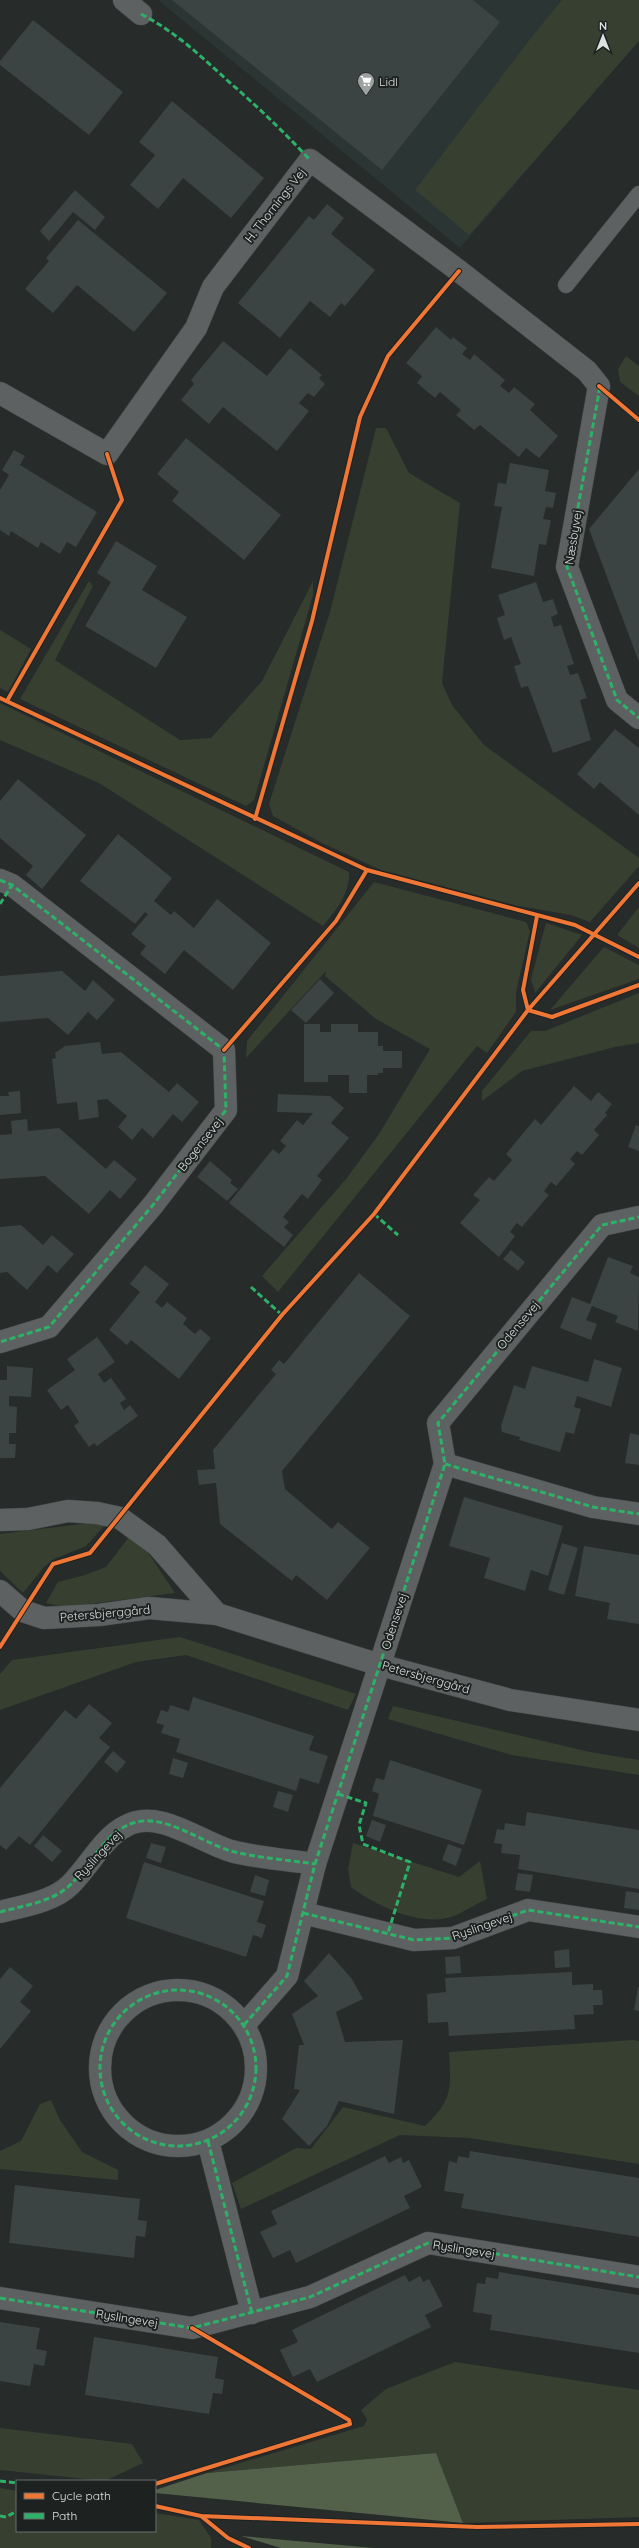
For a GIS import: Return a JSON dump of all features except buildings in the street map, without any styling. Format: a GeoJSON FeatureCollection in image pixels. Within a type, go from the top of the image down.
{"type":"FeatureCollection","features":[{"type":"Feature","properties":{"kind":"street","name":"H. Thornings Vej"},"geometry":{"type":"LineString","coordinates":[[0,393],[107,454],[196,328],[213,287],[310,160],[587,371],[599,386]]}},
{"type":"Feature","properties":{"kind":"street","name":"Næsbyvej"},"geometry":{"type":"LineString","coordinates":[[599,386],[567,567],[617,700],[639,718]]}},
{"type":"Feature","properties":{"kind":"street","name":"Bogensevej"},"geometry":{"type":"LineString","coordinates":[[0,880],[12,885],[224,1050],[226,1110],[153,1205],[49,1327],[0,1342]]}},
{"type":"Feature","properties":{"kind":"street","name":"Odensevej"},"geometry":{"type":"LineString","coordinates":[[380,1665],[445,1464],[438,1423],[602,1225],[639,1216]]}},
{"type":"Feature","properties":{"kind":"street"},"geometry":{"type":"LineString","coordinates":[[445,1464],[593,1507],[639,1514]]}},
{"type":"Feature","properties":{"kind":"street"},"geometry":{"type":"LineString","coordinates":[[0,1520],[28,1519],[68,1511],[97,1513],[120,1518],[157,1545],[217,1614]]}},
{"type":"Feature","properties":{"kind":"street","name":"Petersbjerggård"},"geometry":{"type":"LineString","coordinates":[[0,1591],[23,1611],[44,1618],[99,1615],[149,1608],[217,1614],[380,1665],[510,1700],[639,1720]]}},
{"type":"Feature","properties":{"kind":"street"},"geometry":{"type":"LineString","coordinates":[[244,2025],[287,1976],[315,1864],[380,1665]]}},
{"type":"Feature","properties":{"kind":"street","name":"Ryslingevej"},"geometry":{"type":"LineString","coordinates":[[0,1912],[42,1901],[69,1886],[104,1845],[126,1825],[151,1821],[178,1827],[208,1843],[232,1851],[315,1864]]}},
{"type":"Feature","properties":{"kind":"street","name":"Ryslingevej"},"geometry":{"type":"LineString","coordinates":[[303,1913],[414,1940],[453,1938],[528,1910],[639,1927]]}},
{"type":"Feature","properties":{"kind":"street"},"geometry":{"type":"LineString","coordinates":[[166,1990],[190,1990],[210,1996],[234,2012],[250,2035],[258,2066],[254,2092],[243,2113],[223,2133],[208,2140],[192,2145],[165,2145],[138,2135],[120,2120],[109,2105],[102,2088],[100,2059],[108,2031],[122,2012],[138,2001],[166,1990]]}},
{"type":"Feature","properties":{"kind":"street"},"geometry":{"type":"LineString","coordinates":[[208,2140],[252,2313]]}},
{"type":"Feature","properties":{"kind":"street","name":"Ryslingevej"},"geometry":{"type":"LineString","coordinates":[[0,2298],[192,2328],[252,2313],[310,2296],[428,2243],[639,2276]]}},
{"type":"Feature","properties":{"kind":"lane"},"geometry":{"type":"LineString","coordinates":[[566,285],[639,194]]}},
{"type":"Feature","properties":{"kind":"shaded area"},"geometry":{"type":"Polygon","coordinates":[[[158,0],[639,0],[639,40],[460,248],[158,0]]]}},
{"type":"Feature","properties":{"kind":"green space"},"geometry":{"type":"Polygon","coordinates":[[[562,0],[639,0],[639,41],[469,235],[415,190],[534,34],[562,0]]]}},
{"type":"Feature","properties":{"kind":"green space"},"geometry":{"type":"Polygon","coordinates":[[[626,356],[639,366],[639,396],[620,382],[618,369],[626,356]]]}},
{"type":"Feature","properties":{"kind":"green space"},"geometry":{"type":"Polygon","coordinates":[[[376,428],[386,428],[409,473],[460,503],[442,683],[452,705],[484,745],[639,858],[639,866],[590,922],[571,915],[519,906],[381,870],[322,843],[273,816],[269,804],[330,612],[376,428]]]}},
{"type":"Feature","properties":{"kind":"green space"},"geometry":{"type":"Polygon","coordinates":[[[89,581],[93,586],[55,660],[180,740],[211,738],[262,681],[313,581],[313,595],[254,800],[246,806],[20,699],[89,581]]]}},
{"type":"Feature","properties":{"kind":"green space"},"geometry":{"type":"Polygon","coordinates":[[[0,630],[31,649],[8,692],[0,688],[0,630]]]}},
{"type":"Feature","properties":{"kind":"green space"},"geometry":{"type":"Polygon","coordinates":[[[0,703],[349,872],[349,880],[345,895],[333,914],[323,926],[99,783],[0,740],[0,703]]]}},
{"type":"Feature","properties":{"kind":"green space"},"geometry":{"type":"Polygon","coordinates":[[[374,882],[526,922],[530,931],[516,992],[516,1012],[487,1053],[477,1046],[278,1292],[262,1276],[346,1179],[379,1134],[430,1049],[376,1019],[325,976],[326,971],[246,1058],[247,1041],[374,882]]]}},
{"type":"Feature","properties":{"kind":"green space"},"geometry":{"type":"Polygon","coordinates":[[[639,907],[639,948],[617,935],[639,907]]]}},
{"type":"Feature","properties":{"kind":"green space"},"geometry":{"type":"Polygon","coordinates":[[[546,923],[582,935],[535,993],[531,979],[546,923]]]}},
{"type":"Feature","properties":{"kind":"green space"},"geometry":{"type":"Polygon","coordinates":[[[604,947],[639,965],[639,979],[550,1010],[604,947]]]}},
{"type":"Feature","properties":{"kind":"green space"},"geometry":{"type":"Polygon","coordinates":[[[639,993],[639,1043],[615,1047],[522,1071],[482,1101],[482,1091],[531,1031],[545,1031],[639,993]]]}},
{"type":"Feature","properties":{"kind":"green space"},"geometry":{"type":"Polygon","coordinates":[[[98,1522],[104,1526],[86,1546],[54,1559],[44,1567],[23,1593],[0,1571],[0,1534],[98,1522]]]}},
{"type":"Feature","properties":{"kind":"green space"},"geometry":{"type":"Polygon","coordinates":[[[129,1537],[145,1548],[175,1593],[65,1607],[46,1603],[58,1582],[85,1575],[106,1567],[129,1537]]]}},
{"type":"Feature","properties":{"kind":"green space"},"geometry":{"type":"Polygon","coordinates":[[[180,1637],[356,1694],[348,1710],[186,1655],[136,1662],[0,1710],[0,1674],[12,1660],[180,1637]]]}},
{"type":"Feature","properties":{"kind":"green space"},"geometry":{"type":"Polygon","coordinates":[[[393,1706],[590,1752],[639,1760],[639,1775],[512,1755],[388,1719],[393,1706]]]}},
{"type":"Feature","properties":{"kind":"green space"},"geometry":{"type":"Polygon","coordinates":[[[353,1843],[459,1877],[480,1861],[487,1899],[454,1916],[441,1919],[414,1917],[386,1908],[351,1887],[348,1869],[353,1843]]]}},
{"type":"Feature","properties":{"kind":"green space"},"geometry":{"type":"Polygon","coordinates":[[[633,2040],[639,2041],[639,2164],[469,2138],[400,2135],[241,2209],[232,2183],[296,2148],[311,2149],[343,2107],[425,2126],[441,2108],[448,2093],[450,2085],[449,2052],[633,2040]]]}},
{"type":"Feature","properties":{"kind":"green space"},"geometry":{"type":"Polygon","coordinates":[[[51,2100],[60,2120],[82,2152],[118,2170],[118,2180],[0,2169],[0,2151],[21,2141],[40,2104],[51,2100]]]}},
{"type":"Feature","properties":{"kind":"green space"},"geometry":{"type":"Polygon","coordinates":[[[455,2362],[639,2390],[639,2517],[463,2523],[436,2453],[207,2473],[364,2426],[367,2419],[361,2410],[386,2389],[455,2362]]]}},
{"type":"Feature","properties":{"kind":"green space"},"geometry":{"type":"Polygon","coordinates":[[[0,2428],[132,2444],[143,2463],[107,2480],[0,2470],[0,2428]]]}},
{"type":"Feature","properties":{"kind":"green space"},"geometry":{"type":"Polygon","coordinates":[[[436,2453],[463,2523],[156,2493],[156,2490],[207,2473],[436,2453]]]}},
{"type":"Feature","properties":{"kind":"green space"},"geometry":{"type":"Polygon","coordinates":[[[0,2488],[16,2491],[16,2532],[156,2532],[156,2513],[199,2520],[211,2538],[211,2548],[0,2548],[0,2488]]]}},
{"type":"Feature","properties":{"kind":"green space"},"geometry":{"type":"Polygon","coordinates":[[[241,2536],[374,2548],[281,2548],[241,2536]]]}},
{"type":"Feature","properties":{"kind":"marked path"},"geometry":{"type":"LineString","coordinates":[[141,14],[165,28],[197,53],[260,110],[310,160]]}},
{"type":"Feature","properties":{"kind":"marked path"},"geometry":{"type":"LineString","coordinates":[[600,387],[567,567],[617,700],[639,718]]}},
{"type":"Feature","properties":{"kind":"marked path"},"geometry":{"type":"LineString","coordinates":[[0,880],[12,885],[224,1050],[226,1110],[153,1205],[49,1327],[0,1342]]}},
{"type":"Feature","properties":{"kind":"marked path"},"geometry":{"type":"LineString","coordinates":[[0,904],[12,885]]}},
{"type":"Feature","properties":{"kind":"marked path"},"geometry":{"type":"LineString","coordinates":[[374,1214],[398,1235]]}},
{"type":"Feature","properties":{"kind":"marked path"},"geometry":{"type":"LineString","coordinates":[[244,2025],[287,1976],[315,1864],[445,1464],[438,1423],[602,1225],[639,1217]]}},
{"type":"Feature","properties":{"kind":"marked path"},"geometry":{"type":"LineString","coordinates":[[251,1287],[282,1315]]}},
{"type":"Feature","properties":{"kind":"marked path"},"geometry":{"type":"LineString","coordinates":[[445,1464],[593,1507],[639,1514]]}},
{"type":"Feature","properties":{"kind":"marked path"},"geometry":{"type":"LineString","coordinates":[[338,1794],[366,1803],[359,1825],[363,1844],[410,1862],[388,1933]]}},
{"type":"Feature","properties":{"kind":"marked path"},"geometry":{"type":"LineString","coordinates":[[0,1912],[37,1903],[63,1891],[77,1878],[110,1837],[126,1826],[138,1822],[152,1821],[179,1828],[231,1851],[315,1864]]}},
{"type":"Feature","properties":{"kind":"marked path"},"geometry":{"type":"LineString","coordinates":[[303,1913],[414,1940],[453,1938],[528,1910],[639,1927]]}},
{"type":"Feature","properties":{"kind":"marked path"},"geometry":{"type":"LineString","coordinates":[[170,1990],[186,1990],[201,1993],[215,1999],[228,2008],[238,2018],[247,2031],[253,2045],[256,2068],[255,2083],[247,2105],[238,2118],[228,2128],[215,2137],[201,2143],[186,2146],[170,2146],[155,2143],[141,2137],[128,2128],[118,2118],[109,2105],[103,2091],[100,2076],[100,2060],[103,2045],[109,2031],[118,2018],[128,2008],[141,1999],[155,1993],[170,1990]]}},
{"type":"Feature","properties":{"kind":"marked path"},"geometry":{"type":"LineString","coordinates":[[208,2141],[252,2313]]}},
{"type":"Feature","properties":{"kind":"marked path"},"geometry":{"type":"LineString","coordinates":[[0,2298],[192,2328],[310,2297],[428,2243],[639,2277]]}},
{"type":"Feature","properties":{"kind":"marked path"},"geometry":{"type":"LineString","coordinates":[[0,2481],[16,2483]]}},
{"type":"Feature","properties":{"kind":"marked path"},"geometry":{"type":"LineString","coordinates":[[0,2516],[6,2517],[16,2512]]}},
{"type":"Feature","properties":{"kind":"cycle path"},"geometry":{"type":"LineString","coordinates":[[255,819],[312,621],[360,417],[388,356],[459,271]]}},
{"type":"Feature","properties":{"kind":"cycle path"},"geometry":{"type":"LineString","coordinates":[[599,386],[639,420]]}},
{"type":"Feature","properties":{"kind":"cycle path"},"geometry":{"type":"LineString","coordinates":[[7,701],[122,500],[107,454]]}},
{"type":"Feature","properties":{"kind":"cycle path"},"geometry":{"type":"LineString","coordinates":[[0,698],[367,870],[575,925],[639,957]]}},
{"type":"Feature","properties":{"kind":"cycle path"},"geometry":{"type":"LineString","coordinates":[[224,1050],[336,921],[367,870]]}},
{"type":"Feature","properties":{"kind":"cycle path"},"geometry":{"type":"LineString","coordinates":[[0,1647],[53,1564],[90,1553],[282,1315],[374,1214],[528,1010],[639,883]]}},
{"type":"Feature","properties":{"kind":"cycle path"},"geometry":{"type":"LineString","coordinates":[[528,1010],[523,990],[537,916]]}},
{"type":"Feature","properties":{"kind":"cycle path"},"geometry":{"type":"LineString","coordinates":[[528,1010],[552,1017],[639,985]]}},
{"type":"Feature","properties":{"kind":"cycle path"},"geometry":{"type":"LineString","coordinates":[[156,2484],[350,2424],[349,2420],[192,2328]]}},
{"type":"Feature","properties":{"kind":"cycle path"},"geometry":{"type":"LineString","coordinates":[[156,2506],[201,2516],[477,2527],[639,2524]]}},
{"type":"Feature","properties":{"kind":"cycle path"},"geometry":{"type":"LineString","coordinates":[[201,2516],[228,2538],[249,2548]]}},
{"type":"Feature","properties":{"kind":"place","name":"Lidl"},"geometry":{"type":"Point","coordinates":[366,96]}}]}
